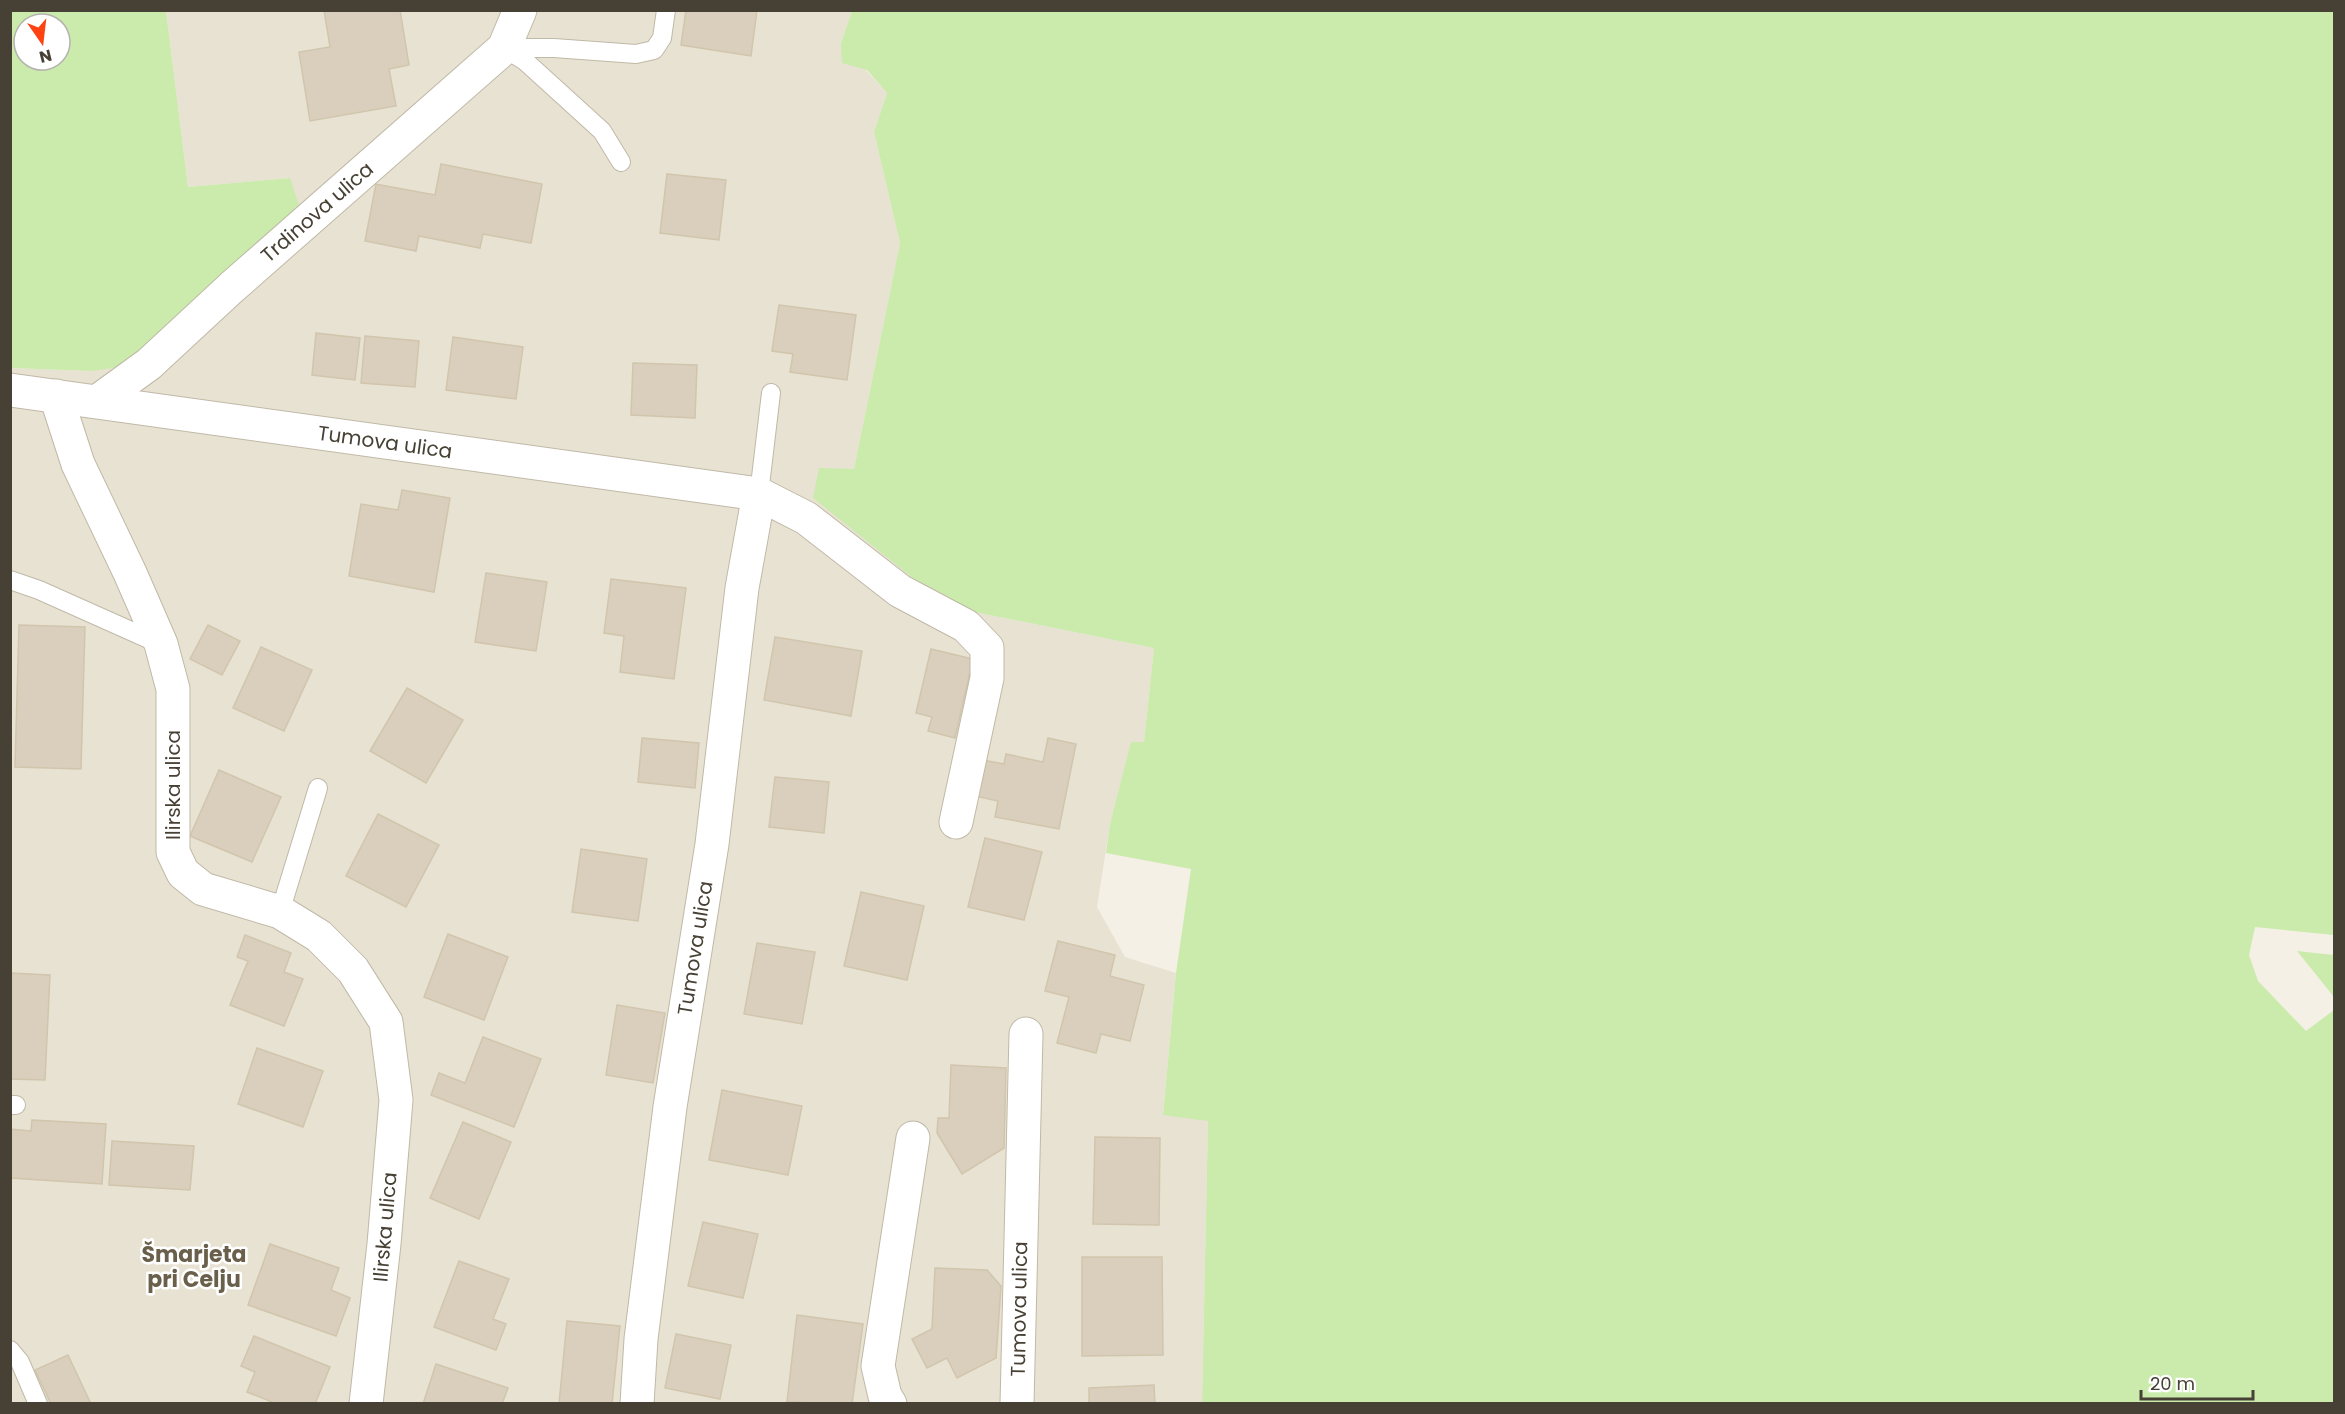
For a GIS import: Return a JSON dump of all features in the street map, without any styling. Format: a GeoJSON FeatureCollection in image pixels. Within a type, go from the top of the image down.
{"type":"FeatureCollection","features":[{"type":"Feature","properties":{"kind":"street","name":"Trdinova ulica"},"geometry":{"type":"LineString","coordinates":[[98,401],[149,364],[232,287],[504,48],[520,10]]}},
{"type":"Feature","properties":{"kind":"street","name":"Tumova ulica"},"geometry":{"type":"LineString","coordinates":[[10,390],[759,494],[806,518],[900,591],[966,626],[987,648],[987,678],[956,822]]}},
{"type":"Feature","properties":{"kind":"street","name":"Ilirska ulica"},"geometry":{"type":"LineString","coordinates":[[56,396],[78,464],[161,644],[173,689],[173,852],[183,873],[203,889],[280,912],[319,936],[353,970],[386,1022],[396,1100],[384,1244],[366,1404]]}},
{"type":"Feature","properties":{"kind":"street","name":"Tumova ulica"},"geometry":{"type":"LineString","coordinates":[[637,1404],[641,1339],[670,1107],[712,844],[742,588],[759,494]]}},
{"type":"Feature","properties":{"kind":"street","name":"Tumova ulica"},"geometry":{"type":"LineString","coordinates":[[1017,1404],[1026,1034]]}},
{"type":"Feature","properties":{"kind":"street"},"geometry":{"type":"LineString","coordinates":[[890,1404],[885,1396],[878,1366],[913,1138]]}},
{"type":"Feature","properties":{"kind":"lane"},"geometry":{"type":"LineString","coordinates":[[504,48],[554,48],[636,54],[654,50],[662,38],[666,10]]}},
{"type":"Feature","properties":{"kind":"lane"},"geometry":{"type":"LineString","coordinates":[[504,48],[525,61],[602,131],[621,162]]}},
{"type":"Feature","properties":{"kind":"lane"},"geometry":{"type":"LineString","coordinates":[[759,494],[771,393]]}},
{"type":"Feature","properties":{"kind":"lane"},"geometry":{"type":"LineString","coordinates":[[10,580],[39,590],[161,644]]}},
{"type":"Feature","properties":{"kind":"lane"},"geometry":{"type":"LineString","coordinates":[[280,912],[318,788]]}},
{"type":"Feature","properties":{"kind":"lane"},"geometry":{"type":"LineString","coordinates":[[10,1350],[20,1362],[38,1404]]}},
{"type":"Feature","properties":{"kind":"shaded area"},"geometry":{"type":"Polygon","coordinates":[[[166,11],[852,11],[841,43],[887,93],[874,132],[900,243],[854,469],[813,498],[960,609],[1154,648],[1144,742],[1132,742],[1110,824],[1097,907],[1125,957],[1176,973],[1163,1114],[1208,1120],[1202,1403],[11,1404],[11,368],[92,371],[290,178],[188,187],[166,11]]]}},
{"type":"Feature","properties":{"kind":"green space"},"geometry":{"type":"Polygon","coordinates":[[[11,11],[166,11],[188,187],[290,178],[300,209],[142,353],[113,368],[92,371],[11,368],[11,11]]]}},
{"type":"Feature","properties":{"kind":"green space"},"geometry":{"type":"Polygon","coordinates":[[[852,11],[2334,11],[2334,935],[2255,927],[2249,955],[2258,981],[2306,1031],[2334,1010],[2334,1403],[1202,1403],[1208,1121],[1163,1115],[1176,973],[1191,869],[1106,853],[1110,824],[1131,742],[1144,742],[1154,648],[960,609],[929,591],[813,498],[819,468],[854,469],[900,243],[874,132],[887,93],[867,70],[842,63],[841,43],[852,11]]]}},
{"type":"Feature","properties":{"kind":"green space"},"geometry":{"type":"Polygon","coordinates":[[[2297,951],[2334,955],[2334,997],[2297,951]]]}},
{"type":"Feature","properties":{"kind":"building"},"geometry":{"type":"Polygon","coordinates":[[[324,10],[400,10],[409,65],[389,69],[396,106],[310,121],[299,52],[330,47],[324,10]]]}},
{"type":"Feature","properties":{"kind":"building"},"geometry":{"type":"Polygon","coordinates":[[[686,10],[757,10],[751,56],[681,45],[686,10]]]}},
{"type":"Feature","properties":{"kind":"building"},"geometry":{"type":"Polygon","coordinates":[[[441,164],[542,184],[531,243],[483,234],[480,248],[419,236],[416,251],[365,241],[376,184],[435,195],[441,164]]]}},
{"type":"Feature","properties":{"kind":"building"},"geometry":{"type":"Polygon","coordinates":[[[667,174],[726,180],[719,240],[660,233],[667,174]]]}},
{"type":"Feature","properties":{"kind":"building"},"geometry":{"type":"Polygon","coordinates":[[[779,305],[856,315],[847,380],[790,372],[793,354],[772,351],[779,305]]]}},
{"type":"Feature","properties":{"kind":"building"},"geometry":{"type":"Polygon","coordinates":[[[316,333],[360,338],[355,380],[312,375],[316,333]]]}},
{"type":"Feature","properties":{"kind":"building"},"geometry":{"type":"Polygon","coordinates":[[[365,336],[419,341],[415,387],[361,383],[365,336]]]}},
{"type":"Feature","properties":{"kind":"building"},"geometry":{"type":"Polygon","coordinates":[[[453,337],[523,347],[516,399],[446,390],[453,337]]]}},
{"type":"Feature","properties":{"kind":"building"},"geometry":{"type":"Polygon","coordinates":[[[633,363],[697,365],[695,418],[631,415],[633,363]]]}},
{"type":"Feature","properties":{"kind":"building"},"geometry":{"type":"Polygon","coordinates":[[[402,490],[450,498],[434,592],[349,576],[361,504],[398,510],[402,490]]]}},
{"type":"Feature","properties":{"kind":"building"},"geometry":{"type":"Polygon","coordinates":[[[486,573],[547,582],[536,651],[475,642],[486,573]]]}},
{"type":"Feature","properties":{"kind":"building"},"geometry":{"type":"Polygon","coordinates":[[[611,579],[686,588],[674,679],[620,672],[624,636],[604,633],[611,579]]]}},
{"type":"Feature","properties":{"kind":"building"},"geometry":{"type":"Polygon","coordinates":[[[19,625],[85,627],[81,769],[15,767],[19,625]]]}},
{"type":"Feature","properties":{"kind":"building"},"geometry":{"type":"Polygon","coordinates":[[[208,625],[240,641],[222,675],[190,659],[208,625]]]}},
{"type":"Feature","properties":{"kind":"building"},"geometry":{"type":"Polygon","coordinates":[[[775,637],[862,651],[851,716],[764,700],[775,637]]]}},
{"type":"Feature","properties":{"kind":"building"},"geometry":{"type":"Polygon","coordinates":[[[261,647],[312,670],[284,731],[233,708],[261,647]]]}},
{"type":"Feature","properties":{"kind":"building"},"geometry":{"type":"Polygon","coordinates":[[[931,649],[973,659],[955,738],[928,731],[932,717],[916,713],[931,649]]]}},
{"type":"Feature","properties":{"kind":"building"},"geometry":{"type":"Polygon","coordinates":[[[407,688],[463,720],[426,783],[370,751],[407,688]]]}},
{"type":"Feature","properties":{"kind":"building"},"geometry":{"type":"Polygon","coordinates":[[[642,738],[699,743],[695,788],[638,782],[642,738]]]}},
{"type":"Feature","properties":{"kind":"building"},"geometry":{"type":"Polygon","coordinates":[[[1048,738],[1076,744],[1059,829],[995,817],[998,801],[975,796],[983,760],[1004,764],[1006,754],[1043,762],[1048,738]]]}},
{"type":"Feature","properties":{"kind":"building"},"geometry":{"type":"Polygon","coordinates":[[[219,770],[281,797],[252,862],[190,836],[219,770]]]}},
{"type":"Feature","properties":{"kind":"building"},"geometry":{"type":"Polygon","coordinates":[[[775,777],[829,782],[824,833],[769,827],[775,777]]]}},
{"type":"Feature","properties":{"kind":"building"},"geometry":{"type":"Polygon","coordinates":[[[378,814],[439,845],[406,907],[346,876],[378,814]]]}},
{"type":"Feature","properties":{"kind":"building"},"geometry":{"type":"Polygon","coordinates":[[[985,838],[1042,852],[1024,920],[968,907],[985,838]]]}},
{"type":"Feature","properties":{"kind":"building"},"geometry":{"type":"Polygon","coordinates":[[[581,849],[647,859],[638,921],[572,912],[581,849]]]}},
{"type":"Feature","properties":{"kind":"building"},"geometry":{"type":"Polygon","coordinates":[[[861,892],[924,906],[907,980],[844,966],[861,892]]]}},
{"type":"Feature","properties":{"kind":"building"},"geometry":{"type":"Polygon","coordinates":[[[448,934],[508,957],[484,1020],[424,997],[448,934]]]}},
{"type":"Feature","properties":{"kind":"building"},"geometry":{"type":"Polygon","coordinates":[[[245,935],[291,953],[284,972],[303,979],[284,1026],[230,1005],[248,961],[237,957],[245,935]]]}},
{"type":"Feature","properties":{"kind":"building"},"geometry":{"type":"Polygon","coordinates":[[[1058,941],[1115,955],[1110,976],[1144,985],[1130,1041],[1101,1034],[1096,1053],[1057,1043],[1069,997],[1045,991],[1058,941]]]}},
{"type":"Feature","properties":{"kind":"building"},"geometry":{"type":"Polygon","coordinates":[[[757,943],[815,952],[802,1024],[744,1014],[757,943]]]}},
{"type":"Feature","properties":{"kind":"building"},"geometry":{"type":"Polygon","coordinates":[[[10,973],[50,975],[45,1080],[10,1079],[10,973]]]}},
{"type":"Feature","properties":{"kind":"building"},"geometry":{"type":"Polygon","coordinates":[[[617,1005],[665,1013],[653,1083],[606,1075],[617,1005]]]}},
{"type":"Feature","properties":{"kind":"building"},"geometry":{"type":"Polygon","coordinates":[[[483,1037],[541,1059],[514,1127],[431,1095],[439,1073],[465,1083],[483,1037]]]}},
{"type":"Feature","properties":{"kind":"building"},"geometry":{"type":"Polygon","coordinates":[[[257,1048],[323,1071],[303,1127],[238,1104],[257,1048]]]}},
{"type":"Feature","properties":{"kind":"building"},"geometry":{"type":"Polygon","coordinates":[[[951,1065],[1006,1068],[1004,1148],[962,1174],[937,1133],[938,1118],[949,1118],[951,1065]]]}},
{"type":"Feature","properties":{"kind":"building"},"geometry":{"type":"Polygon","coordinates":[[[722,1090],[802,1106],[788,1175],[709,1160],[722,1090]]]}},
{"type":"Feature","properties":{"kind":"building"},"geometry":{"type":"Polygon","coordinates":[[[32,1120],[106,1124],[102,1184],[10,1178],[10,1129],[31,1131],[32,1120]]]}},
{"type":"Feature","properties":{"kind":"building"},"geometry":{"type":"Polygon","coordinates":[[[463,1122],[511,1142],[479,1219],[430,1198],[463,1122]]]}},
{"type":"Feature","properties":{"kind":"building"},"geometry":{"type":"Polygon","coordinates":[[[1095,1137],[1160,1138],[1159,1225],[1093,1224],[1095,1137]]]}},
{"type":"Feature","properties":{"kind":"building"},"geometry":{"type":"Polygon","coordinates":[[[112,1141],[194,1146],[190,1190],[109,1185],[112,1141]]]}},
{"type":"Feature","properties":{"kind":"building"},"geometry":{"type":"Polygon","coordinates":[[[703,1222],[758,1234],[743,1298],[688,1286],[703,1222]]]}},
{"type":"Feature","properties":{"kind":"building"},"geometry":{"type":"Polygon","coordinates":[[[270,1244],[339,1268],[331,1290],[350,1298],[336,1336],[248,1305],[270,1244]]]}},
{"type":"Feature","properties":{"kind":"building"},"geometry":{"type":"Polygon","coordinates":[[[1082,1257],[1162,1257],[1163,1355],[1082,1356],[1082,1257]]]}},
{"type":"Feature","properties":{"kind":"building"},"geometry":{"type":"Polygon","coordinates":[[[459,1261],[509,1279],[493,1319],[506,1324],[496,1350],[434,1327],[459,1261]]]}},
{"type":"Feature","properties":{"kind":"building"},"geometry":{"type":"Polygon","coordinates":[[[935,1268],[987,1270],[1001,1286],[996,1358],[957,1378],[947,1358],[927,1368],[912,1339],[932,1329],[935,1268]]]}},
{"type":"Feature","properties":{"kind":"building"},"geometry":{"type":"Polygon","coordinates":[[[797,1315],[863,1324],[852,1404],[787,1402],[797,1315]]]}},
{"type":"Feature","properties":{"kind":"building"},"geometry":{"type":"Polygon","coordinates":[[[567,1321],[620,1326],[612,1404],[559,1404],[567,1321]]]}},
{"type":"Feature","properties":{"kind":"building"},"geometry":{"type":"Polygon","coordinates":[[[676,1334],[731,1345],[720,1399],[665,1388],[676,1334]]]}},
{"type":"Feature","properties":{"kind":"building"},"geometry":{"type":"Polygon","coordinates":[[[254,1336],[330,1367],[315,1404],[277,1404],[247,1392],[255,1372],[241,1366],[254,1336]]]}},
{"type":"Feature","properties":{"kind":"building"},"geometry":{"type":"Polygon","coordinates":[[[68,1355],[91,1404],[51,1404],[35,1370],[68,1355]]]}},
{"type":"Feature","properties":{"kind":"building"},"geometry":{"type":"Polygon","coordinates":[[[436,1364],[508,1388],[502,1404],[423,1404],[436,1364]]]}},
{"type":"Feature","properties":{"kind":"building"},"geometry":{"type":"Polygon","coordinates":[[[1154,1385],[1155,1404],[1089,1404],[1089,1388],[1154,1385]]]}},
{"type":"Feature","properties":{"kind":"district","name":"Šmarjeta pri Celju"},"geometry":{"type":"Point","coordinates":[194,1266]}}]}
